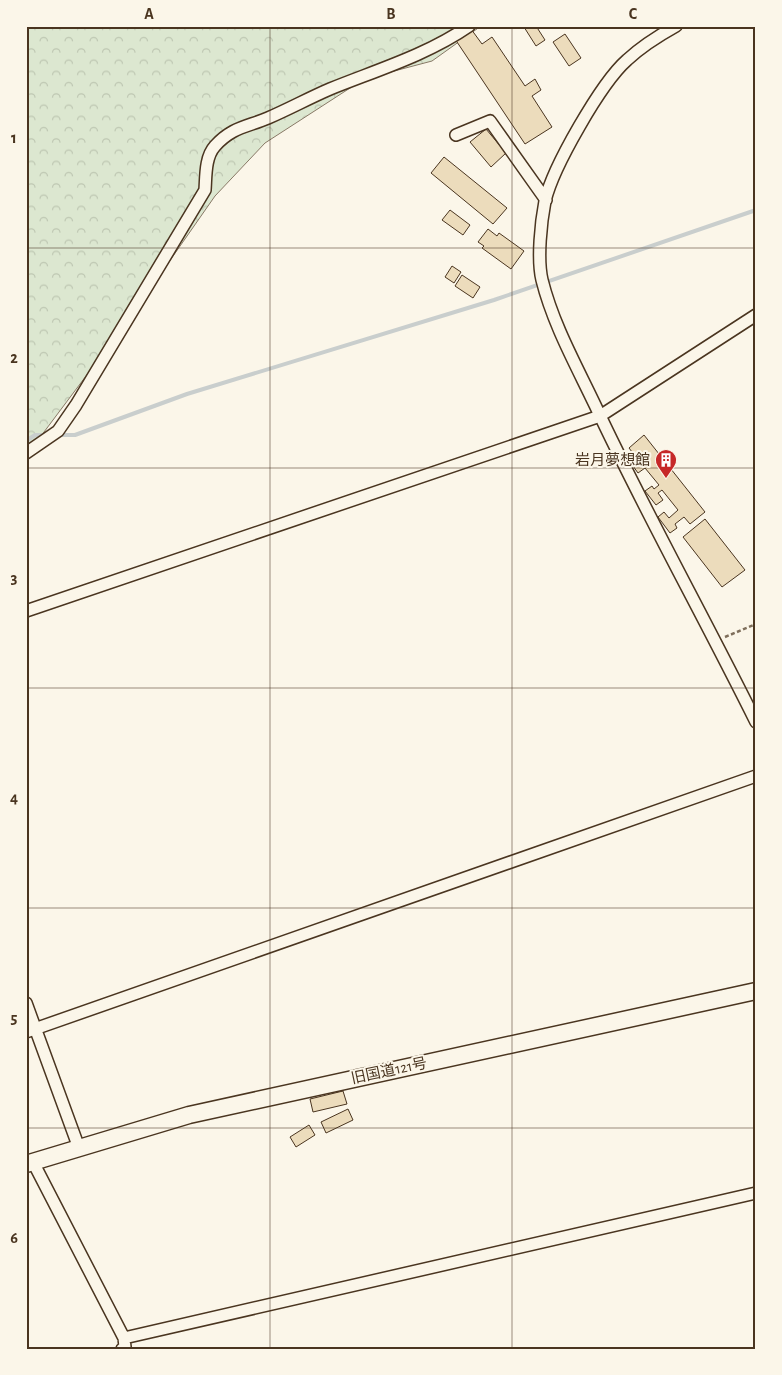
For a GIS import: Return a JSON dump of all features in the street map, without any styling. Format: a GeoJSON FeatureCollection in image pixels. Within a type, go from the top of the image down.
{"type":"FeatureCollection","features":[{"type":"Feature","properties":{"kind":"street"},"geometry":{"type":"LineString","coordinates":[[26,453],[58,431],[76,405],[205,190],[206,165],[214,147],[229,134],[246,124],[266,119],[406,59],[469,26]]}},
{"type":"Feature","properties":{"kind":"street"},"geometry":{"type":"LineString","coordinates":[[676,26],[651,40],[626,61],[605,86],[576,134],[546,200],[540,240],[541,279],[561,334],[600,416],[756,722]]}},
{"type":"Feature","properties":{"kind":"street"},"geometry":{"type":"LineString","coordinates":[[456,135],[490,121],[546,200]]}},
{"type":"Feature","properties":{"kind":"street"},"geometry":{"type":"LineString","coordinates":[[26,610],[600,416],[756,315]]}},
{"type":"Feature","properties":{"kind":"street"},"geometry":{"type":"LineString","coordinates":[[31,1030],[756,776]]}},
{"type":"Feature","properties":{"kind":"street","name":"旧国道121号"},"geometry":{"type":"LineString","coordinates":[[30,1163],[189,1115],[756,991]]}},
{"type":"Feature","properties":{"kind":"street"},"geometry":{"type":"LineString","coordinates":[[26,1002],[31,1030],[79,1148]]}},
{"type":"Feature","properties":{"kind":"street"},"geometry":{"type":"LineString","coordinates":[[30,1163],[123,1343],[756,1194]]}},
{"type":"Feature","properties":{"kind":"path"},"geometry":{"type":"LineString","coordinates":[[716,641],[756,624]]}},
{"type":"Feature","properties":{"kind":"green space"},"geometry":{"type":"Polygon","coordinates":[[[26,26],[481,26],[432,61],[364,79],[265,143],[215,196],[134,312],[26,456],[26,26]]]}},
{"type":"Feature","properties":{"kind":"building"},"geometry":{"type":"Polygon","coordinates":[[[536,26],[545,40],[536,46],[524,27],[536,26]]]}},
{"type":"Feature","properties":{"kind":"building"},"geometry":{"type":"Polygon","coordinates":[[[471,29],[482,44],[492,37],[525,86],[535,79],[541,90],[532,96],[552,127],[525,144],[455,39],[471,29]]]}},
{"type":"Feature","properties":{"kind":"building"},"geometry":{"type":"Polygon","coordinates":[[[565,34],[581,58],[569,66],[553,42],[565,34]]]}},
{"type":"Feature","properties":{"kind":"building"},"geometry":{"type":"Polygon","coordinates":[[[486,129],[506,153],[491,167],[470,142],[486,129]]]}},
{"type":"Feature","properties":{"kind":"building"},"geometry":{"type":"Polygon","coordinates":[[[444,157],[507,208],[493,224],[431,173],[444,157]]]}},
{"type":"Feature","properties":{"kind":"building"},"geometry":{"type":"Polygon","coordinates":[[[450,210],[470,225],[463,235],[442,220],[450,210]]]}},
{"type":"Feature","properties":{"kind":"building"},"geometry":{"type":"Polygon","coordinates":[[[488,229],[497,236],[499,233],[524,251],[511,269],[482,248],[484,246],[478,242],[488,229]]]}},
{"type":"Feature","properties":{"kind":"building"},"geometry":{"type":"Polygon","coordinates":[[[452,266],[461,272],[454,283],[445,277],[452,266]]]}},
{"type":"Feature","properties":{"kind":"building"},"geometry":{"type":"Polygon","coordinates":[[[462,275],[480,287],[473,298],[455,286],[462,275]]]}},
{"type":"Feature","properties":{"kind":"building","name":"岩月夢想館"},"geometry":{"type":"Polygon","coordinates":[[[644,435],[705,512],[690,524],[684,517],[675,524],[677,528],[670,533],[658,517],[664,512],[669,518],[678,510],[662,490],[658,493],[663,500],[656,505],[645,491],[652,486],[654,489],[659,485],[645,468],[638,473],[633,466],[639,461],[629,448],[644,435]]]}},
{"type":"Feature","properties":{"kind":"building"},"geometry":{"type":"Polygon","coordinates":[[[705,519],[745,570],[722,587],[683,537],[705,519]]]}},
{"type":"Feature","properties":{"kind":"building"},"geometry":{"type":"Polygon","coordinates":[[[343,1091],[347,1104],[313,1112],[310,1099],[343,1091]]]}},
{"type":"Feature","properties":{"kind":"building"},"geometry":{"type":"Polygon","coordinates":[[[348,1109],[353,1120],[326,1133],[321,1122],[348,1109]]]}},
{"type":"Feature","properties":{"kind":"building"},"geometry":{"type":"Polygon","coordinates":[[[309,1125],[315,1135],[296,1147],[290,1137],[309,1125]]]}},
{"type":"Feature","properties":{"kind":"waterway"},"geometry":{"type":"LineString","coordinates":[[57,435],[75,435],[187,394],[494,300],[756,210]]}},
{"type":"Feature","properties":{"kind":"waterway"},"geometry":{"type":"LineString","coordinates":[[26,441],[35,435],[45,435]]}},
{"type":"Feature","properties":{"kind":"place","name":"岩月夢想館"},"geometry":{"type":"Point","coordinates":[666,479]}}]}
